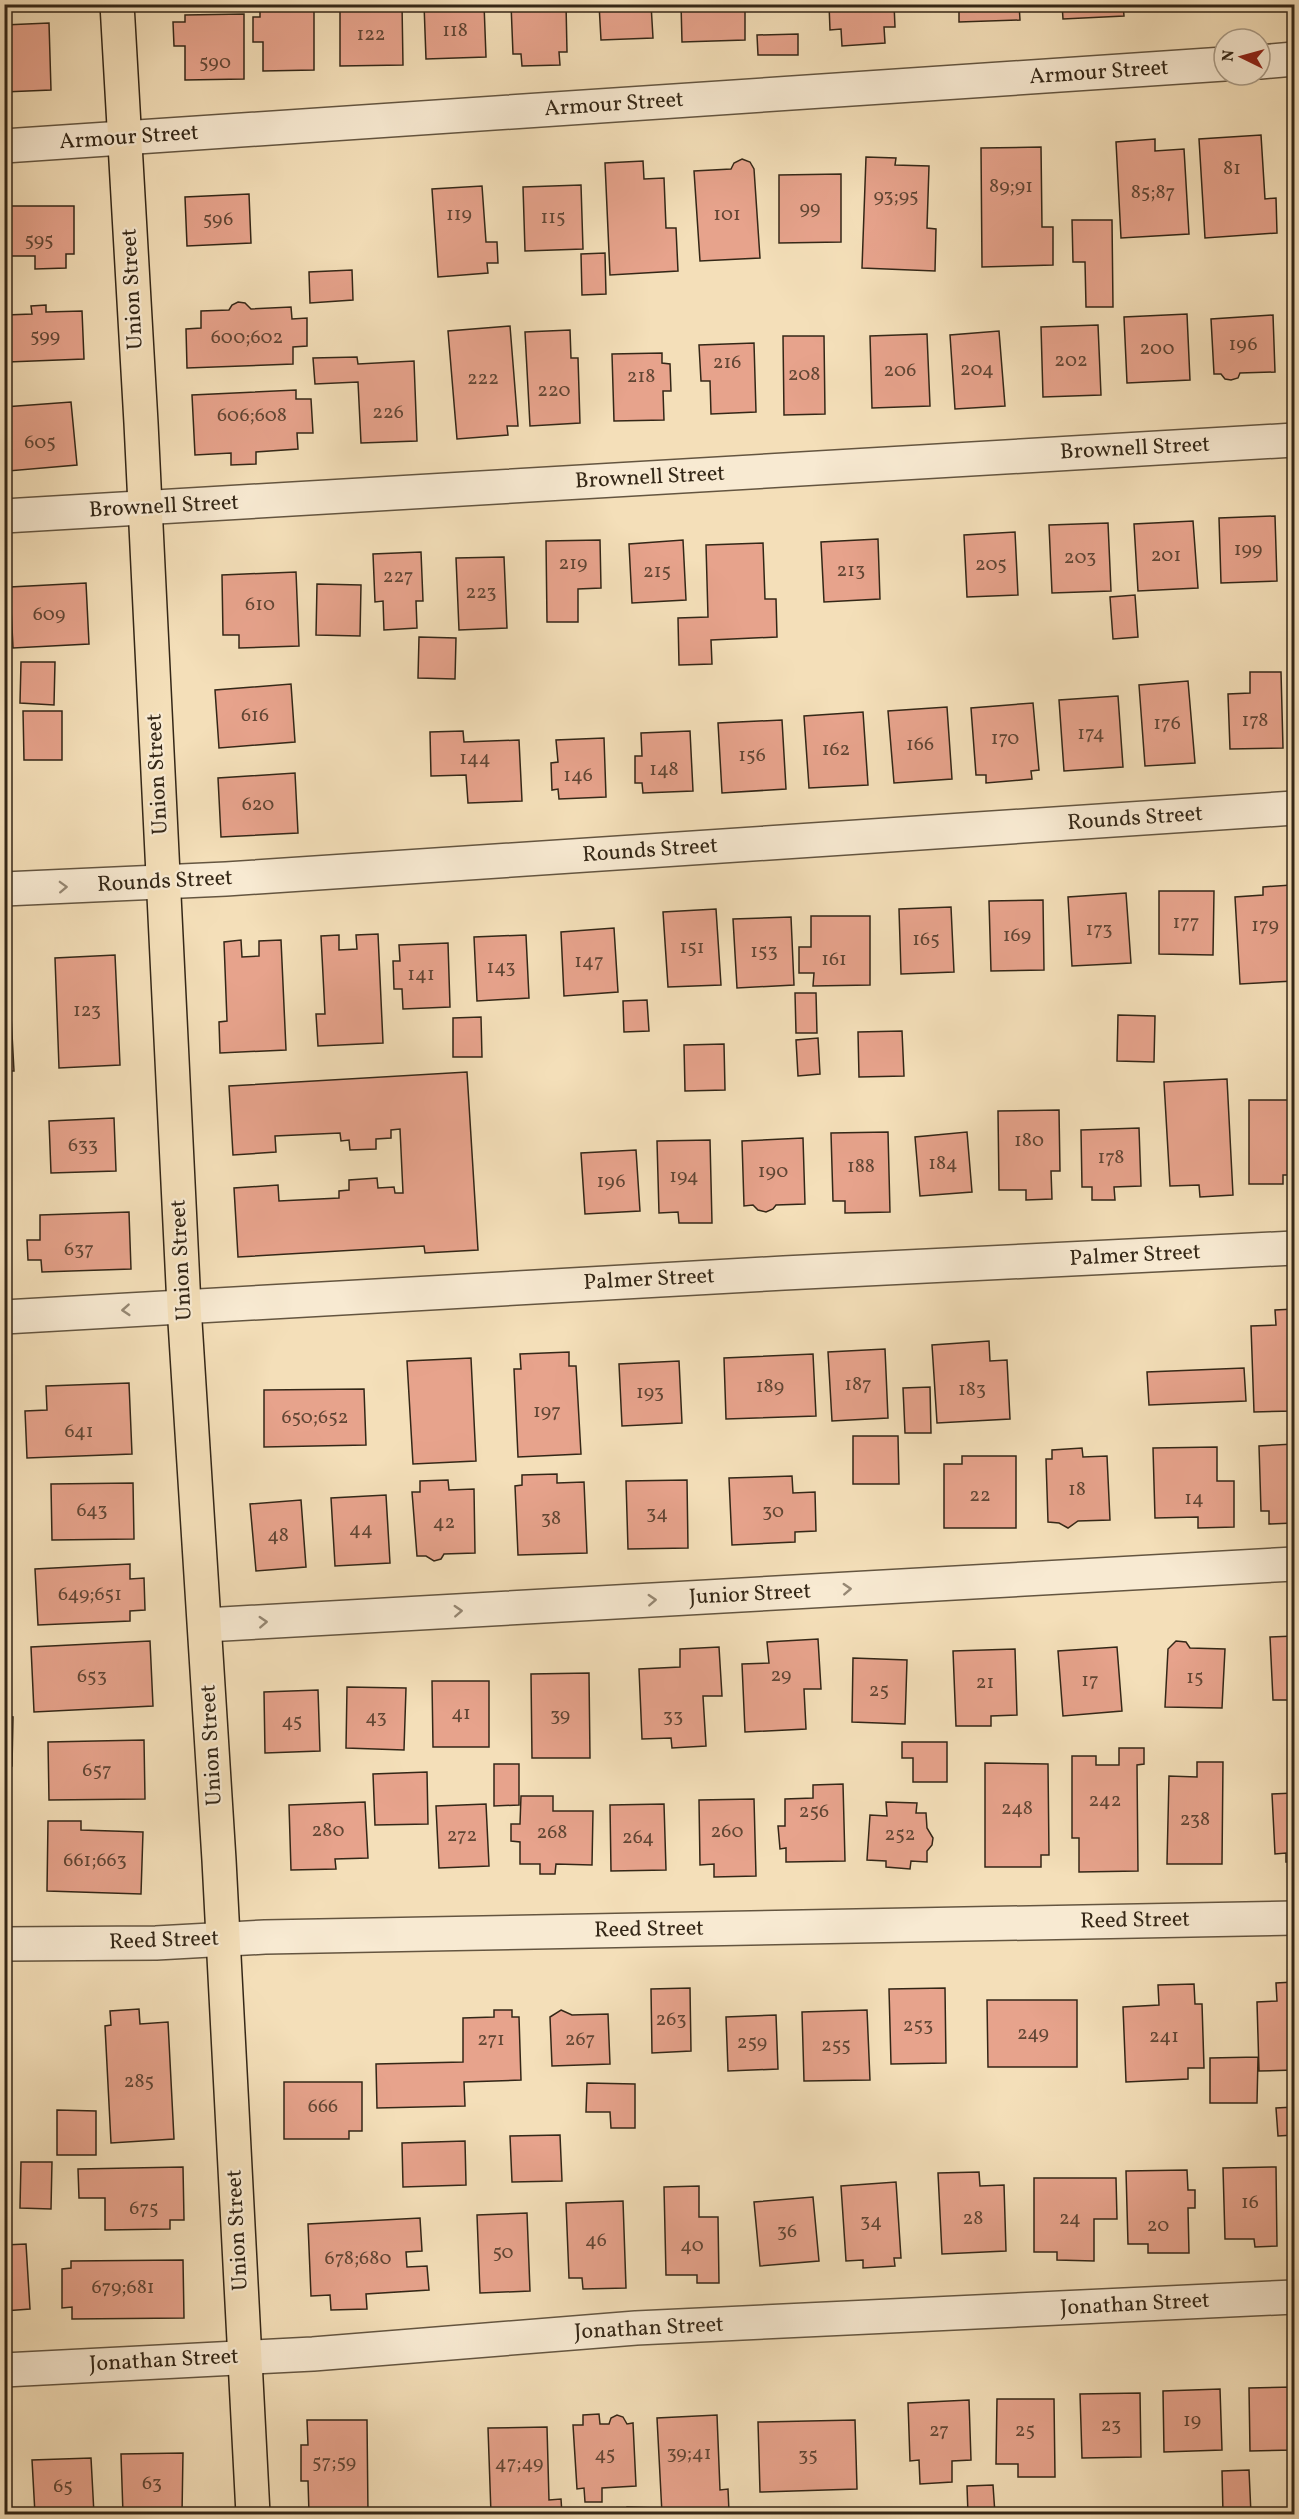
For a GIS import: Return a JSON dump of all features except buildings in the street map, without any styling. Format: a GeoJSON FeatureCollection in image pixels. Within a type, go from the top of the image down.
{"type":"FeatureCollection","features":[{"type":"Feature","properties":{"kind":"main road","name":"Union Street"},"geometry":{"type":"LineString","coordinates":[[117,4],[164,882],[184,1306],[223,1939],[243,2357],[253,2514]]}},
{"type":"Feature","properties":{"kind":"street"},"geometry":{"type":"LineString","coordinates":[[1272,61],[1294,59]]}},
{"type":"Feature","properties":{"kind":"street","name":"Armour Street"},"geometry":{"type":"LineString","coordinates":[[4,146],[1212,65]]}},
{"type":"Feature","properties":{"kind":"street","name":"Brownell Street"},"geometry":{"type":"LineString","coordinates":[[4,516],[1294,440]]}},
{"type":"Feature","properties":{"kind":"street","name":"Rounds Street"},"geometry":{"type":"LineString","coordinates":[[4,889],[164,882],[1294,808]]}},
{"type":"Feature","properties":{"kind":"street","name":"Palmer Street"},"geometry":{"type":"LineString","coordinates":[[4,1317],[1294,1248]]}},
{"type":"Feature","properties":{"kind":"street","name":"Junior Street"},"geometry":{"type":"LineString","coordinates":[[205,1625],[1294,1564]]}},
{"type":"Feature","properties":{"kind":"street","name":"Reed Street"},"geometry":{"type":"LineString","coordinates":[[4,1944],[156,1943],[223,1939],[1294,1918]]}},
{"type":"Feature","properties":{"kind":"street","name":"Jonathan Street"},"geometry":{"type":"LineString","coordinates":[[4,2370],[313,2354],[636,2328],[1294,2297]]}}]}
